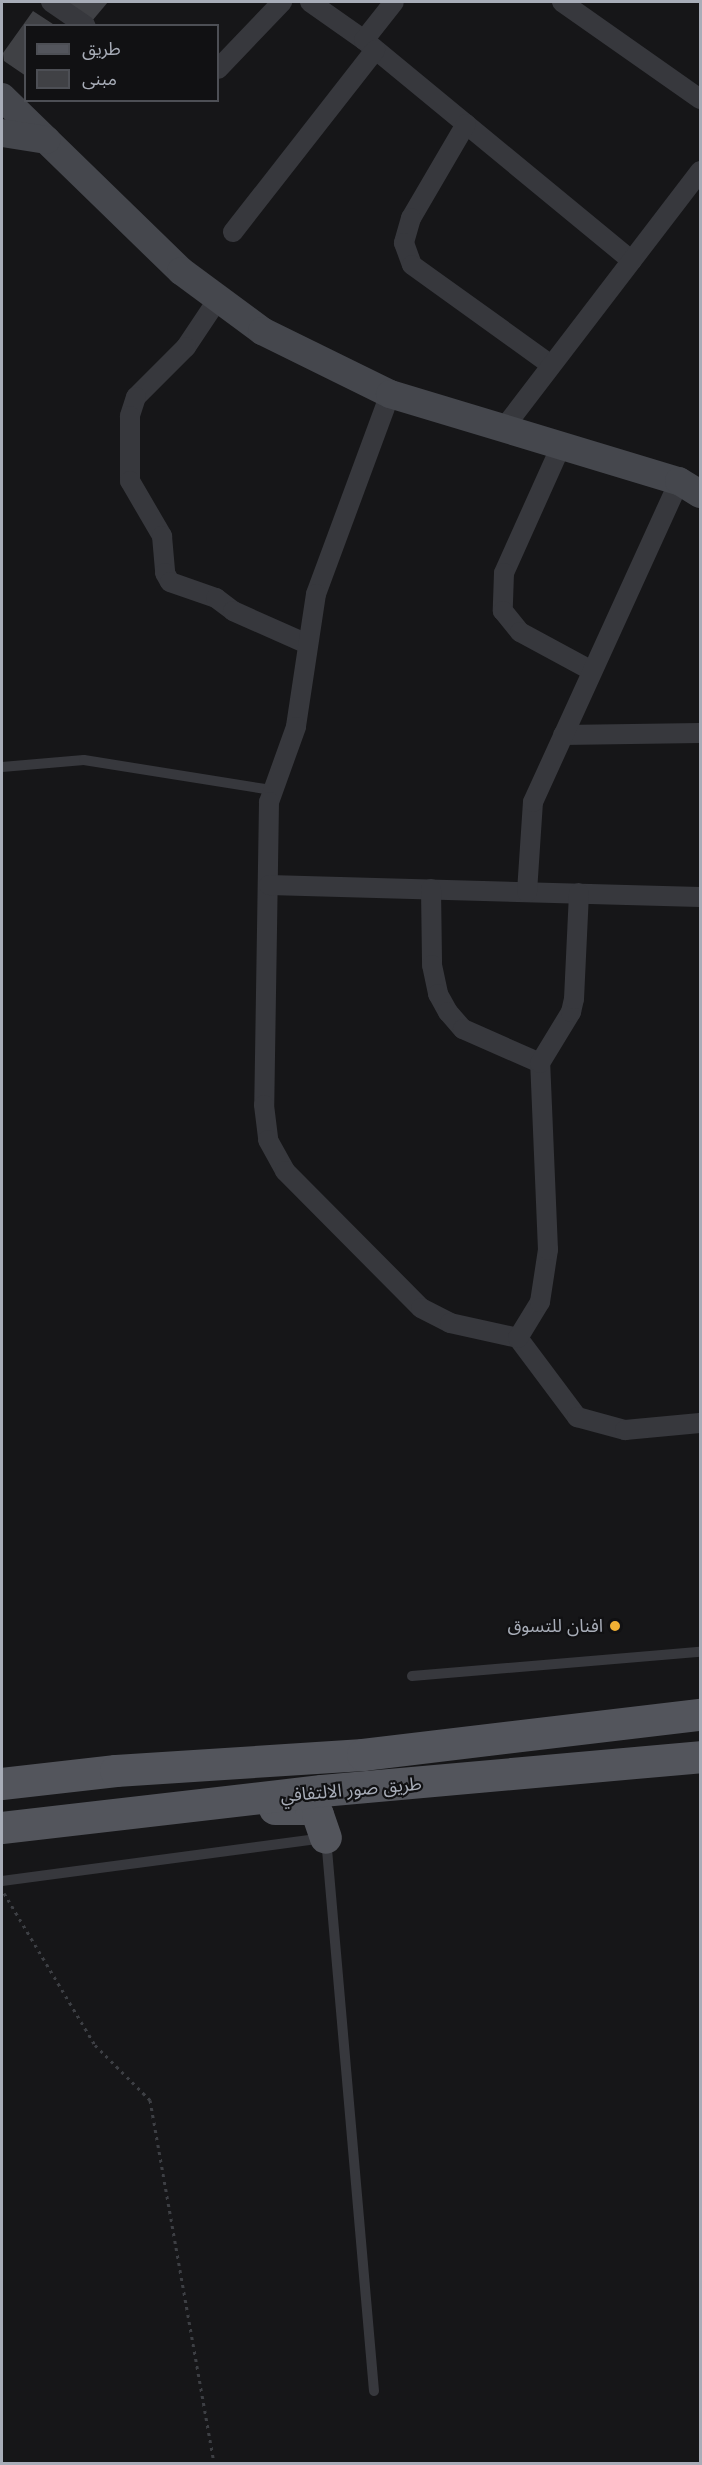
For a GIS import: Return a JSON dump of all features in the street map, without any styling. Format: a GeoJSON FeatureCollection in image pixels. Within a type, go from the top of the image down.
{"type":"FeatureCollection","features":[{"type":"Feature","properties":{"kind":"main road","name":"طريق صور الالتفافي"},"geometry":{"type":"LineString","coordinates":[[2,1784],[116,1771],[363,1755],[699,1714]]}},
{"type":"Feature","properties":{"kind":"main road","name":"طريق صور الالتفافي"},"geometry":{"type":"LineString","coordinates":[[2,1828],[165,1808],[700,1757]]}},
{"type":"Feature","properties":{"kind":"main road"},"geometry":{"type":"LineString","coordinates":[[326,1838],[340,1810],[365,1796],[433,1782]]}},
{"type":"Feature","properties":{"kind":"main road"},"geometry":{"type":"LineString","coordinates":[[165,1808],[200,1815],[305,1807],[318,1815],[326,1838]]}},
{"type":"Feature","properties":{"kind":"street"},"geometry":{"type":"LineString","coordinates":[[51,2],[83,24]]}},
{"type":"Feature","properties":{"kind":"street"},"geometry":{"type":"LineString","coordinates":[[219,68],[282,2]]}},
{"type":"Feature","properties":{"kind":"street"},"geometry":{"type":"LineString","coordinates":[[310,2],[369,45],[632,261]]}},
{"type":"Feature","properties":{"kind":"street"},"geometry":{"type":"LineString","coordinates":[[233,232],[369,45],[394,2]]}},
{"type":"Feature","properties":{"kind":"street"},"geometry":{"type":"LineString","coordinates":[[562,2],[700,99]]}},
{"type":"Feature","properties":{"kind":"street"},"geometry":{"type":"LineString","coordinates":[[2,73],[6,113],[46,140],[181,271],[262,331],[390,394],[693,486],[592,671],[533,802],[527,892]]}},
{"type":"Feature","properties":{"kind":"street"},"geometry":{"type":"LineString","coordinates":[[466,124],[411,218],[404,243],[412,265],[551,366]]}},
{"type":"Feature","properties":{"kind":"street"},"geometry":{"type":"LineString","coordinates":[[503,429],[700,171]]}},
{"type":"Feature","properties":{"kind":"street"},"geometry":{"type":"LineString","coordinates":[[218,299],[186,347],[136,397],[130,416],[130,482],[162,536],[165,573],[170,582],[216,598],[233,612],[307,644]]}},
{"type":"Feature","properties":{"kind":"street"},"geometry":{"type":"LineString","coordinates":[[390,394],[316,594],[296,727],[272,790],[264,1117],[268,1140],[278,1161],[421,1308],[450,1323],[518,1338],[577,1417],[625,1430],[700,1423]]}},
{"type":"Feature","properties":{"kind":"street"},"geometry":{"type":"LineString","coordinates":[[561,446],[504,573],[503,612],[520,632],[592,671]]}},
{"type":"Feature","properties":{"kind":"street"},"geometry":{"type":"LineString","coordinates":[[563,735],[700,733]]}},
{"type":"Feature","properties":{"kind":"street"},"geometry":{"type":"LineString","coordinates":[[269,885],[700,897]]}},
{"type":"Feature","properties":{"kind":"street"},"geometry":{"type":"LineString","coordinates":[[431,889],[432,965],[438,994],[448,1012],[463,1029],[540,1063]]}},
{"type":"Feature","properties":{"kind":"street"},"geometry":{"type":"LineString","coordinates":[[518,1338],[540,1302],[548,1250],[540,1063],[572,1012],[579,893]]}},
{"type":"Feature","properties":{"kind":"lane"},"geometry":{"type":"LineString","coordinates":[[2,767],[84,760],[272,790]]}},
{"type":"Feature","properties":{"kind":"lane"},"geometry":{"type":"LineString","coordinates":[[412,1676],[700,1652]]}},
{"type":"Feature","properties":{"kind":"lane"},"geometry":{"type":"LineString","coordinates":[[2,1881],[326,1838],[374,2391]]}},
{"type":"Feature","properties":{"kind":"path"},"geometry":{"type":"LineString","coordinates":[[2,1889],[94,2045],[150,2100],[214,2463]]}},
{"type":"Feature","properties":{"kind":"building"},"geometry":{"type":"Polygon","coordinates":[[[61,2],[108,2],[92,21],[61,2]]]}},
{"type":"Feature","properties":{"kind":"building"},"geometry":{"type":"Polygon","coordinates":[[[33,11],[53,24],[24,24],[24,75],[4,61],[3,53],[33,11]]]}},
{"type":"Feature","properties":{"kind":"place","name":"افنان للتسوق"},"geometry":{"type":"Point","coordinates":[615,1626]}}]}
